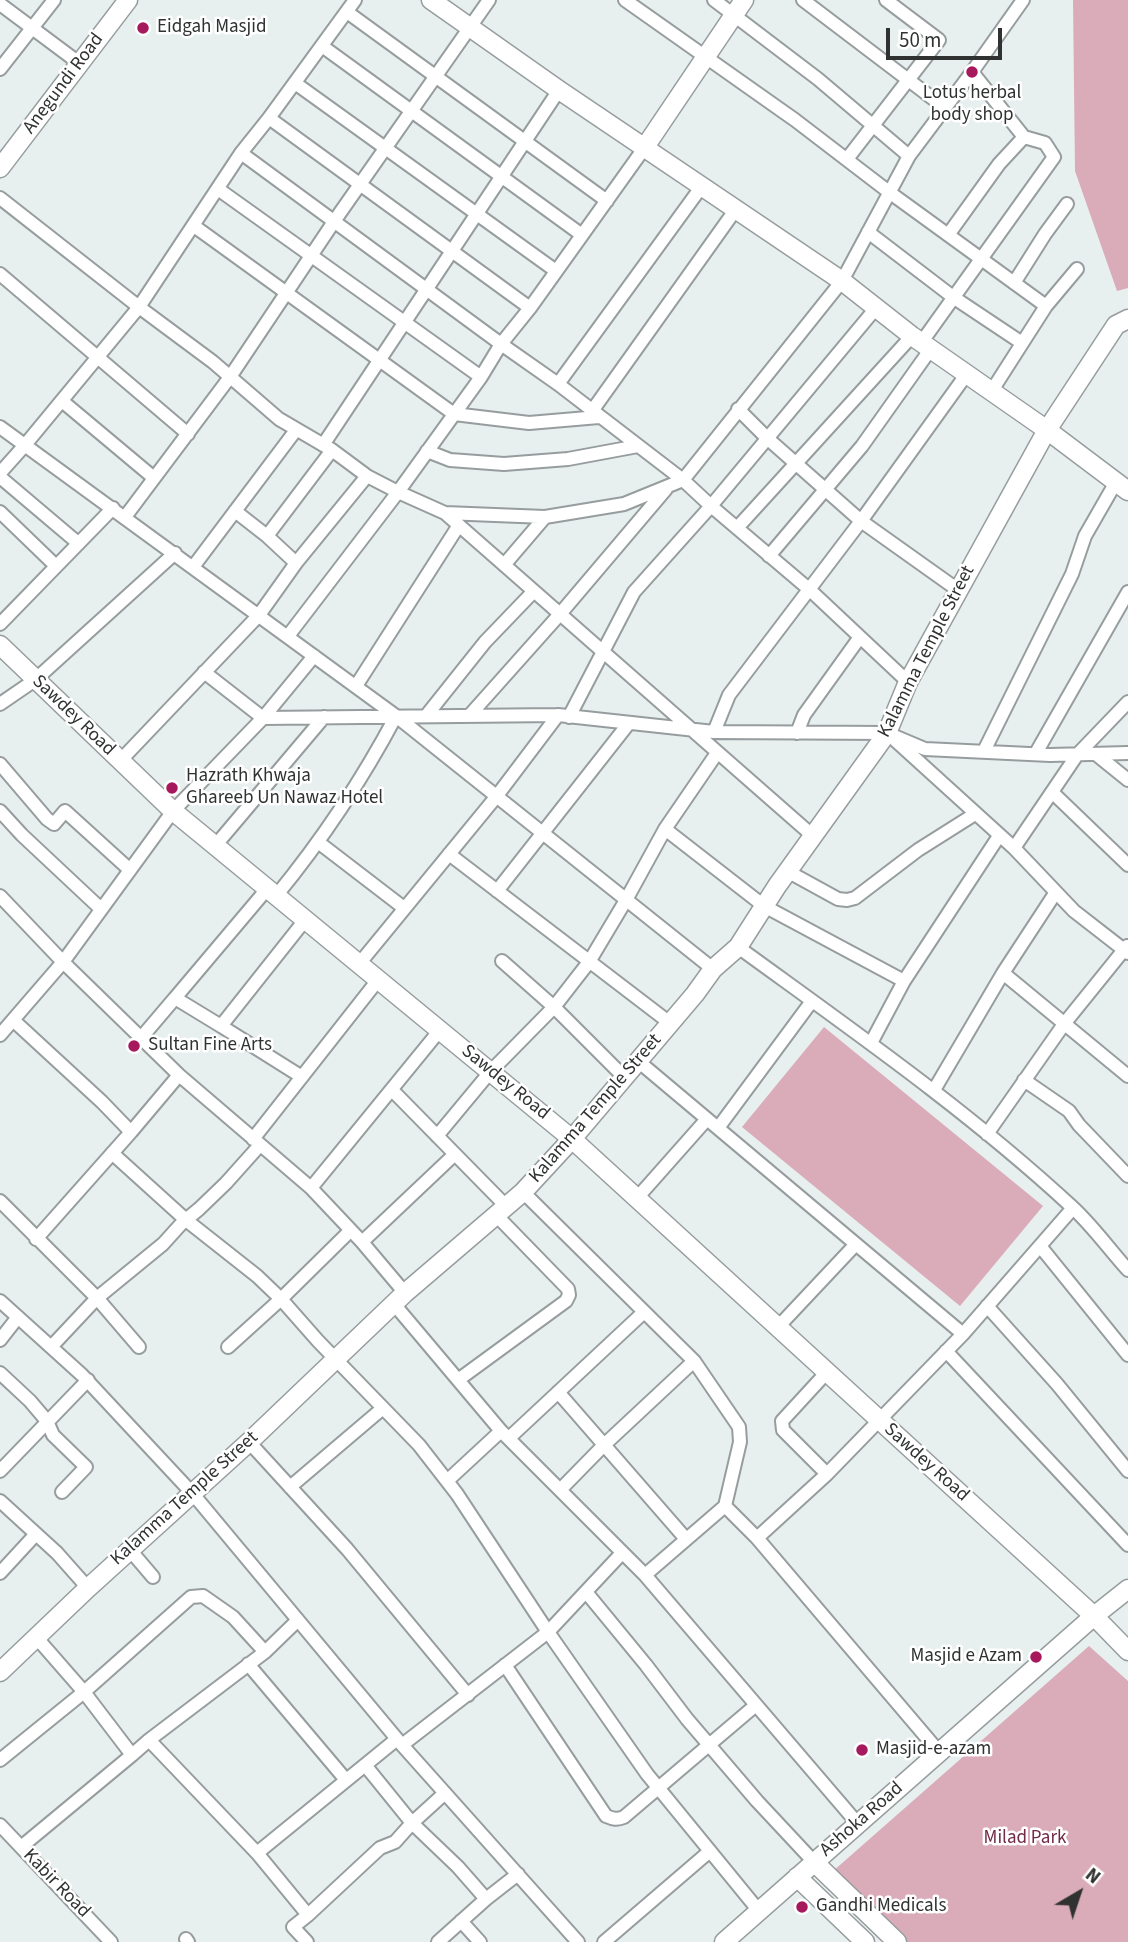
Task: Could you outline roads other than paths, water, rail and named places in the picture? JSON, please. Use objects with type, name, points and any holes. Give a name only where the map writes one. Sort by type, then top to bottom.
[{"type":"street","points":[[0,69],[54,0]]},
{"type":"street","name":"Anegundi Road","points":[[0,168],[128,0]]},
{"type":"street","points":[[79,544],[0,475],[139,307],[241,153],[355,0]]},
{"type":"street","points":[[431,0],[842,281],[921,343],[1122,486],[1085,536],[1072,574],[984,751]]},
{"type":"street","points":[[125,517],[230,377],[335,220],[489,0]]},
{"type":"street","points":[[625,0],[795,120],[1046,306]]},
{"type":"street","points":[[714,0],[739,7],[909,156]]},
{"type":"street","points":[[803,0],[944,107]]},
{"type":"street","points":[[445,513],[545,517],[624,504],[683,480],[842,281],[909,156],[1023,0]]},
{"type":"street","points":[[847,159],[939,40],[891,1]]},
{"type":"street","points":[[0,4],[79,63]]},
{"type":"street","points":[[288,636],[398,492],[481,377],[501,344],[530,308],[645,147],[739,7]]},
{"type":"street","points":[[346,12],[607,201]]},
{"type":"street","points":[[322,46],[582,235]]},
{"type":"street","points":[[769,556],[862,446],[921,343],[1054,157],[1045,144],[1024,137],[972,72]]},
{"type":"street","points":[[295,83],[556,271]]},
{"type":"street","points":[[267,536],[328,448],[380,360],[559,90]]},
{"type":"street","points":[[269,118],[530,308]]},
{"type":"street","points":[[948,235],[999,164],[1024,137]]},
{"type":"street","points":[[241,153],[558,384],[683,480],[810,590],[908,682]]},
{"type":"street","points":[[558,384],[702,186]]},
{"type":"street","points":[[218,189],[481,377]]},
{"type":"street","points":[[0,198],[230,377],[279,419],[328,448],[367,476],[445,513],[813,836]]},
{"type":"street","points":[[1014,283],[1067,204]]},
{"type":"street","points":[[194,226],[454,414],[529,423],[595,414],[736,209]]},
{"type":"street","points":[[868,232],[953,297],[1022,343]]},
{"type":"street","points":[[991,392],[1046,306],[1077,270]]},
{"type":"street","points":[[0,274],[188,434]]},
{"type":"street","points":[[359,964],[564,716],[603,652],[634,592],[711,506],[876,308]]},
{"type":"street","name":"Kalamma Temple Street","points":[[2,1664],[36,1637],[193,1494],[400,1298],[523,1192],[572,1139],[713,969],[738,947],[787,871],[887,733],[908,682],[1046,430],[1116,325],[1128,318]]},
{"type":"street","points":[[737,528],[797,464],[921,343]]},
{"type":"street","points":[[714,732],[729,695],[810,590],[966,375]]},
{"type":"street","points":[[62,401],[155,478]]},
{"type":"street","points":[[738,409],[861,521],[958,590]]},
{"type":"street","points":[[0,427],[396,716],[713,969]]},
{"type":"street","points":[[194,567],[296,430]]},
{"type":"street","points":[[427,451],[450,460],[504,464],[568,459],[638,446]]},
{"type":"street","points":[[120,761],[259,615],[296,563],[367,476]]},
{"type":"street","points":[[469,716],[669,486]]},
{"type":"street","points":[[0,624],[113,508]]},
{"type":"street","points":[[235,511],[296,563]]},
{"type":"street","points":[[0,512],[56,566]]},
{"type":"street","points":[[504,565],[545,517]]},
{"type":"street","points":[[356,686],[459,525]]},
{"type":"street","points":[[0,704],[35,680],[175,553]]},
{"type":"street","points":[[426,716],[485,642],[534,591]]},
{"type":"street","points":[[1035,753],[1128,592]]},
{"type":"street","points":[[797,733],[804,715],[860,637]]},
{"type":"street","name":"Sawdey Road","points":[[0,645],[173,811],[572,1139],[1094,1616],[1128,1651]]},
{"type":"street","points":[[0,1035],[63,962],[173,811],[262,718],[314,656]]},
{"type":"street","points":[[204,673],[262,718],[564,716],[714,732],[887,733],[925,749],[1077,755],[1128,754]]},
{"type":"street","points":[[1014,848],[1077,755],[1128,702]]},
{"type":"street","points":[[141,1038],[318,842],[374,757],[396,716]]},
{"type":"street","points":[[215,846],[324,717]]},
{"type":"street","points":[[497,891],[629,723]]},
{"type":"street","points":[[887,733],[1014,848],[1074,911],[1126,949],[1064,1024],[987,1134]]},
{"type":"street","points":[[437,1136],[491,1071],[554,1007],[589,962],[665,829],[717,752]]},
{"type":"street","points":[[1097,755],[1128,780]]},
{"type":"street","points":[[0,764],[47,820],[54,824],[65,811],[130,870]]},
{"type":"street","points":[[1052,792],[1128,865]]},
{"type":"street","points":[[0,811],[101,909]]},
{"type":"street","points":[[787,871],[838,899],[855,898],[918,849],[975,814]]},
{"type":"street","points":[[665,829],[764,906],[904,981]]},
{"type":"street","points":[[871,1043],[904,981],[999,836]]},
{"type":"street","points":[[318,842],[404,908]]},
{"type":"street","points":[[449,854],[670,1023]]},
{"type":"street","points":[[934,1090],[1003,973],[1056,892]]},
{"type":"street","points":[[1,899],[179,1075],[311,1188],[362,1242],[458,1380],[505,1434],[645,1575],[858,1824]]},
{"type":"street","points":[[221,1026],[305,920]]},
{"type":"street","points":[[738,947],[934,1090],[1073,1208],[1128,1270]]},
{"type":"street","points":[[502,961],[554,1007],[624,1077]]},
{"type":"street","points":[[1003,973],[1128,1076]]},
{"type":"street","points":[[51,1346],[97,1298],[163,1244],[226,1182],[302,1077],[378,980]]},
{"type":"street","points":[[176,998],[302,1077]]},
{"type":"street","points":[[718,1128],[812,1001]]},
{"type":"street","points":[[13,1020],[131,1132]]},
{"type":"street","points":[[311,1188],[440,1030]]},
{"type":"street","points":[[638,1061],[963,1334]]},
{"type":"street","points":[[36,1238],[179,1075]]},
{"type":"street","points":[[1024,1080],[1069,1111],[1128,1176]]},
{"type":"street","points":[[392,1090],[455,1154],[568,1289],[566,1301],[458,1380]]},
{"type":"street","points":[[636,1198],[707,1119]]},
{"type":"street","points":[[112,1153],[186,1220],[281,1298],[318,1341],[419,1445],[447,1481],[548,1633],[647,1774],[759,1911]]},
{"type":"street","points":[[362,1242],[455,1154]]},
{"type":"street","points":[[523,1192],[694,1361],[739,1427],[740,1442],[724,1506],[645,1575]]},
{"type":"street","points":[[0,1201],[97,1298],[139,1347]]},
{"type":"street","points":[[757,1538],[827,1474],[963,1334],[1073,1208]]},
{"type":"street","points":[[228,1347],[350,1231]]},
{"type":"street","points":[[778,1327],[856,1244]]},
{"type":"street","points":[[1040,1245],[1128,1355]]},
{"type":"street","points":[[0,1301],[88,1380],[193,1494],[399,1742],[579,1942]]},
{"type":"street","points":[[987,1306],[1057,1384],[1128,1471]]},
{"type":"street","points":[[447,1481],[558,1392],[644,1312]]},
{"type":"street","points":[[0,1340],[18,1317]]},
{"type":"street","points":[[946,1351],[1128,1545]]},
{"type":"street","points":[[560,1490],[694,1361]]},
{"type":"street","points":[[827,1372],[781,1425],[827,1474]]},
{"type":"street","points":[[0,1373],[47,1420],[53,1436],[86,1467],[62,1492]]},
{"type":"street","points":[[0,1471],[88,1380]]},
{"type":"street","points":[[558,1392],[686,1539]]},
{"type":"street","points":[[290,1488],[383,1408]]},
{"type":"street","points":[[249,1442],[364,1569],[468,1695]]},
{"type":"street","points":[[0,1501],[57,1553],[88,1588]]},
{"type":"street","points":[[724,1506],[757,1538],[939,1752]]},
{"type":"street","points":[[0,1573],[36,1534]]},
{"type":"street","points":[[130,1550],[153,1577]]},
{"type":"street","points":[[257,1853],[365,1765],[468,1695],[548,1633],[622,1553]]},
{"type":"street","name":"Ashoka Road","points":[[724,1942],[1128,1589]]},
{"type":"street","points":[[586,1592],[710,1746],[814,1862],[897,1942]]},
{"type":"street","points":[[0,1760],[85,1692],[191,1597],[203,1596],[233,1617],[265,1652]]},
{"type":"street","points":[[20,1847],[149,1740],[265,1652],[298,1620]]},
{"type":"street","points":[[36,1637],[85,1692],[132,1755]]},
{"type":"street","points":[[248,1664],[346,1780]]},
{"type":"street","points":[[505,1665],[606,1816],[618,1820],[659,1789],[756,1705]]},
{"type":"street","points":[[149,1740],[257,1853],[308,1915]]},
{"type":"street","points":[[365,1765],[412,1823],[458,1867],[486,1899]]},
{"type":"street","points":[[307,1942],[293,1927],[380,1848],[395,1842],[445,1793]]},
{"type":"street","name":"Kabir Road","points":[[0,1825],[111,1942]]},
{"type":"street","points":[[604,1942],[710,1851]]},
{"type":"street","points":[[438,1942],[518,1874]]},
{"type":"street","points":[[797,1877],[865,1942]]},
{"type":"street","points":[[461,1921],[480,1942]]},
{"type":"place","name":"Eidgah Masjid","points":[[143,28]]},
{"type":"place","name":"Lotus herbal body shop","points":[[972,72]]},
{"type":"place","name":"Hazrath Khwaja Ghareeb Un Nawaz Hotel","points":[[172,788]]},
{"type":"place","name":"Sultan Fine Arts","points":[[134,1046]]},
{"type":"place","name":"Masjid e Azam","points":[[1036,1657]]},
{"type":"place","name":"Masjid-e-azam","points":[[862,1750]]},
{"type":"place","name":"Gandhi Medicals","points":[[802,1907]]},
{"type":"park label","name":"Milad Park","points":[[1025,1839]]}]
